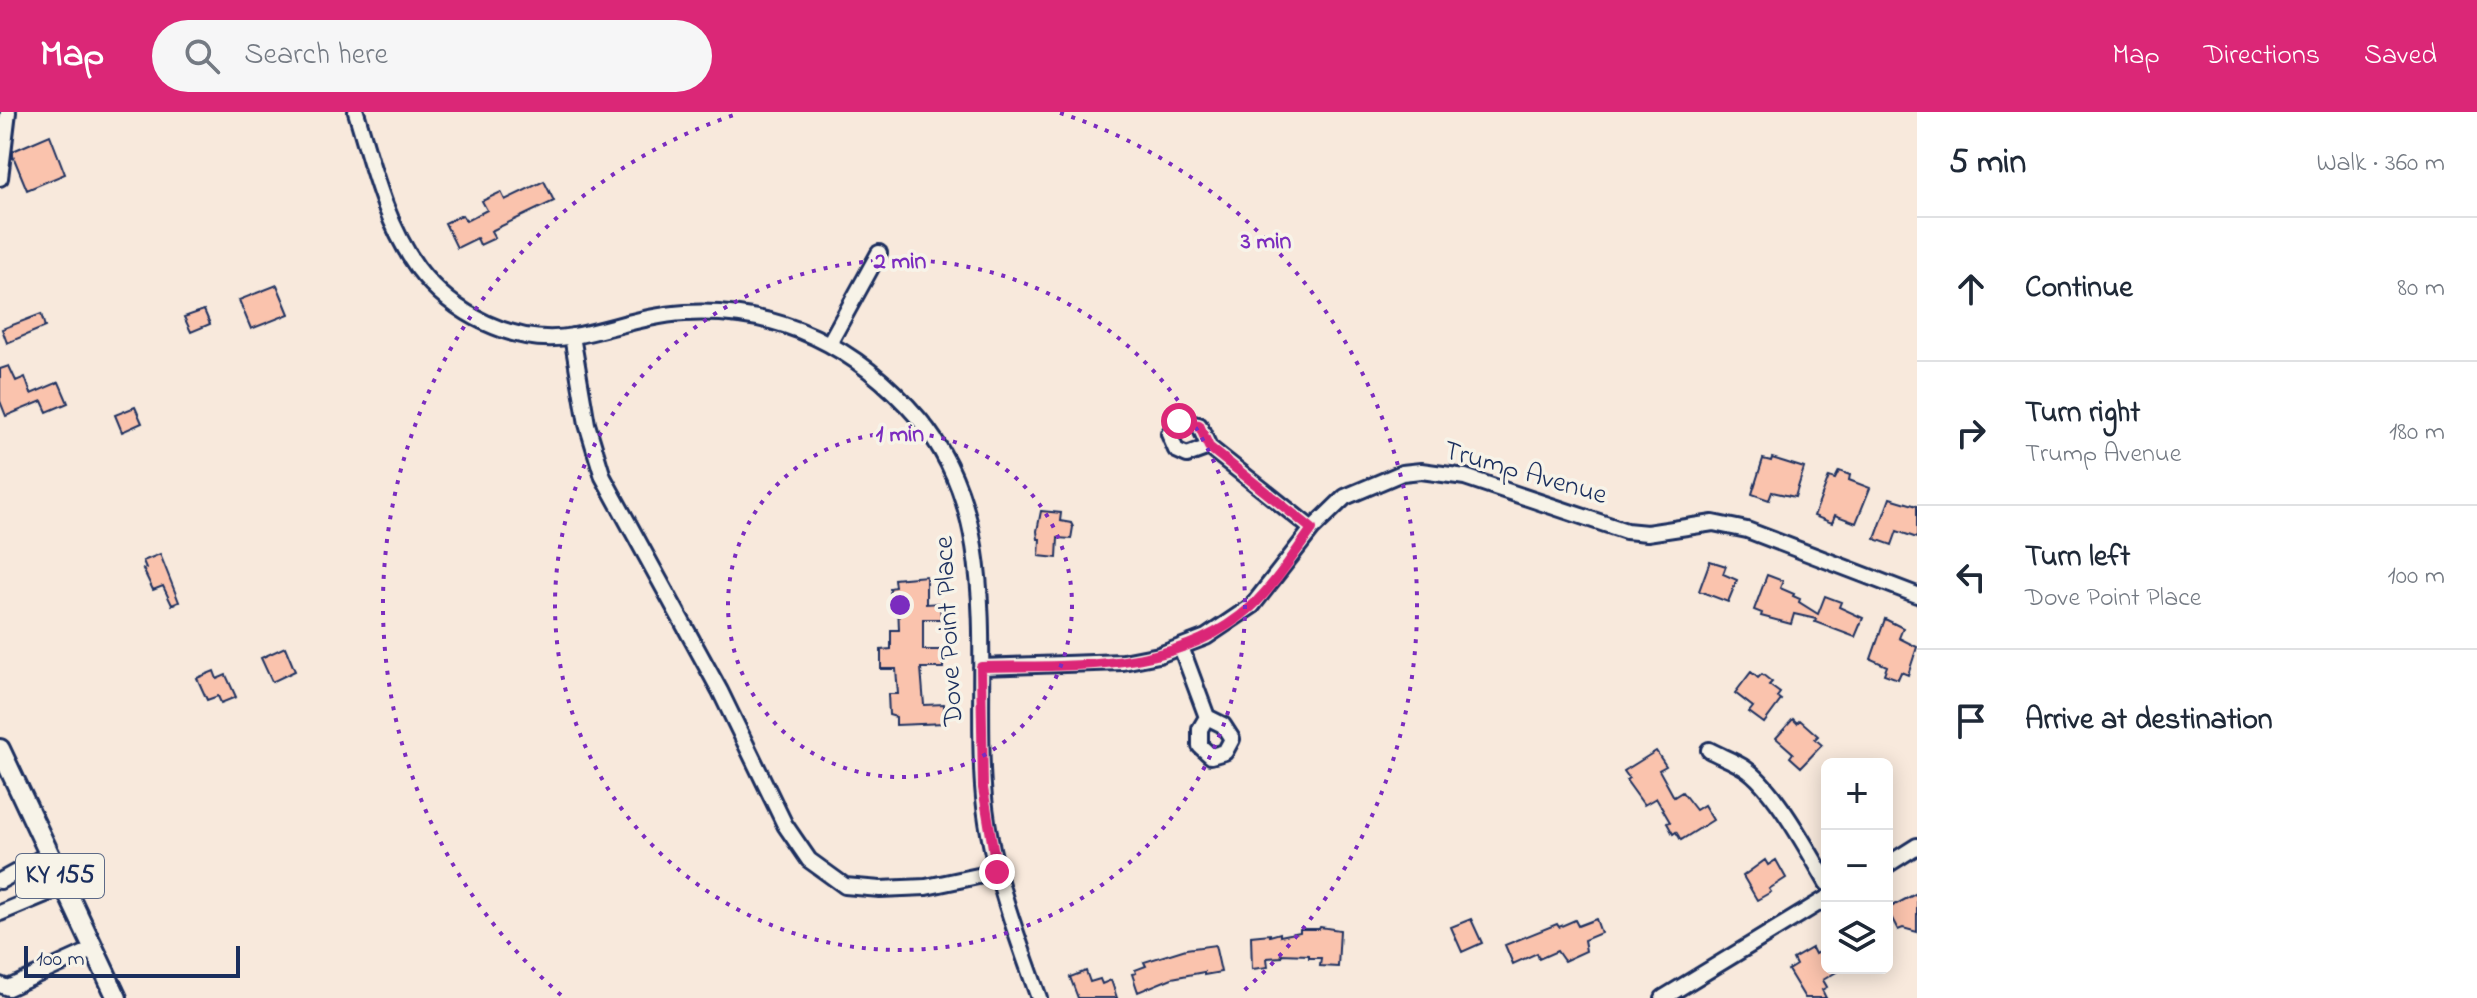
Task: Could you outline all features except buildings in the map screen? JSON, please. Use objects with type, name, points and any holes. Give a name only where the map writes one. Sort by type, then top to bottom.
[{"type":"main road","name":"KY 155","points":[[0,749],[117,998]]},
{"type":"street","points":[[0,178],[8,112]]},
{"type":"street","name":"Dove Point Place","points":[[356,112],[394,226],[417,267],[431,284],[473,316],[496,327],[546,338],[572,336],[685,313],[723,314],[779,323],[830,342],[875,376],[920,420],[952,469],[974,537],[983,788],[997,872],[1039,998]]},
{"type":"street","points":[[830,342],[879,253]]},
{"type":"street","points":[[572,336],[587,424],[603,477],[720,691],[785,825],[809,860],[845,886],[880,889],[926,887],[997,872]]},
{"type":"street","points":[[1209,447],[1312,529]]},
{"type":"street","name":"Trump Avenue","points":[[981,667],[1108,663],[1141,659],[1181,647],[1223,627],[1252,606],[1312,529],[1345,497],[1402,473],[1421,471],[1447,473],[1626,531],[1647,533],[1713,523],[1747,530],[1917,595]]},
{"type":"street","points":[[1181,647],[1207,717]]},
{"type":"street","points":[[1709,750],[1744,767],[1762,782],[1800,835],[1821,872]]},
{"type":"street","points":[[1893,861],[1917,846]]},
{"type":"street","points":[[0,881],[49,854]]},
{"type":"street","points":[[0,913],[65,886]]},
{"type":"street","points":[[1663,998],[1821,902]]},
{"type":"street","points":[[3,988],[94,949]]},
{"type":"route","points":[[997,872],[983,788],[981,667],[1123,662],[1159,655],[1206,637],[1237,619],[1263,595],[1312,529],[1209,447],[1199,425],[1179,421]]}]
